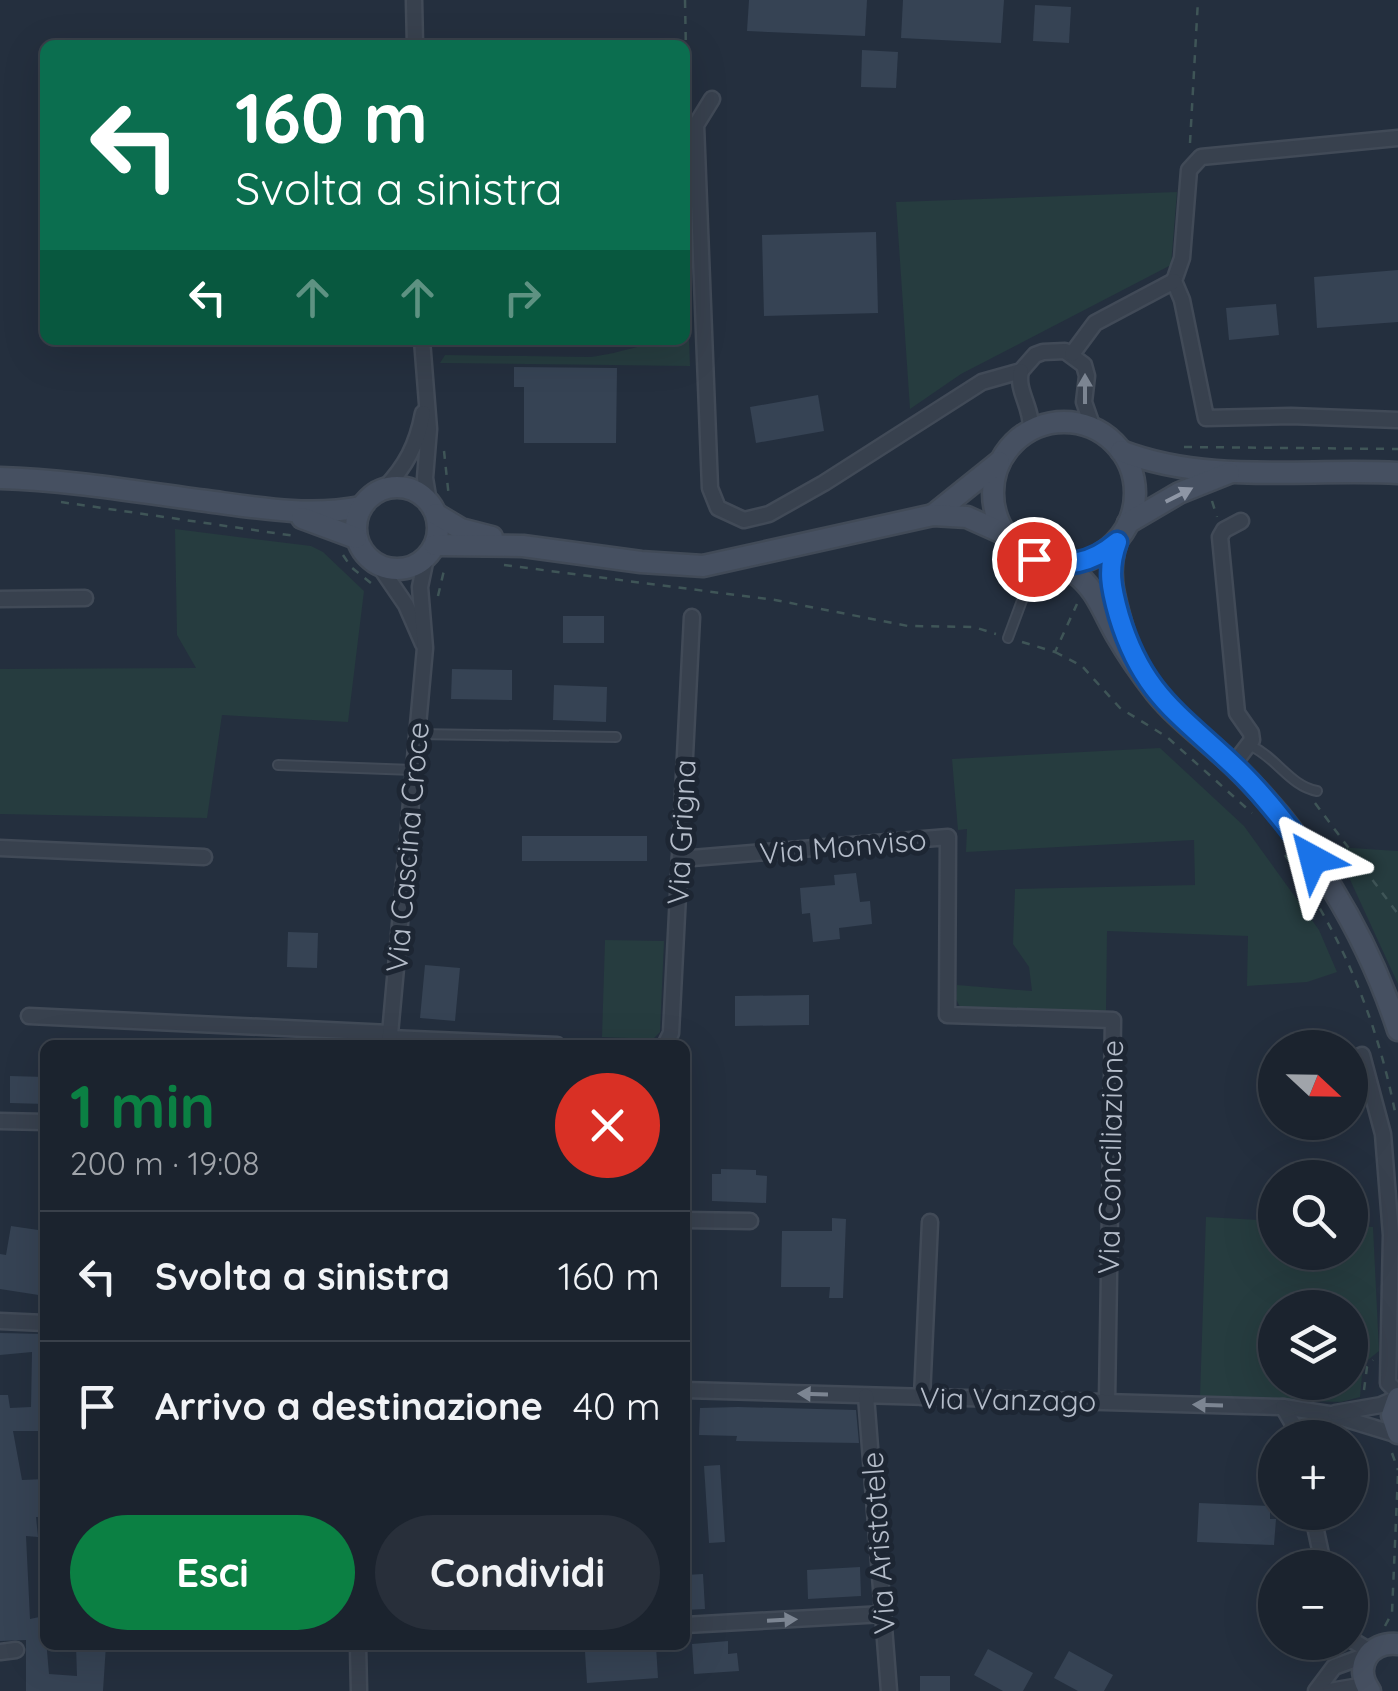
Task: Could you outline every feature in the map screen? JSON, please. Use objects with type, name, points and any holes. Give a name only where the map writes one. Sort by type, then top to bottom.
[{"type":"street","points":[[414,0],[415,40]]},
{"type":"street","points":[[712,99],[696,125],[710,488],[718,508],[744,520],[769,514],[848,470],[964,393],[994,378],[1021,372],[1035,355],[1043,352],[1072,354],[1084,365],[1084,402],[1093,428]]},
{"type":"street","points":[[1398,138],[1200,157],[1189,170],[1182,258],[1174,281],[1182,300],[1206,418],[1398,420]]},
{"type":"street","points":[[1072,354],[1095,323],[1174,281]]},
{"type":"street","points":[[361,507],[356,538],[369,560],[380,566],[404,569],[430,551],[438,535],[438,505],[426,478],[429,429],[422,345]]},
{"type":"street","points":[[1021,372],[1021,390],[1031,408],[1031,430]]},
{"type":"street","points":[[994,378],[1021,390]]},
{"type":"street","points":[[0,467],[48,479],[281,511],[326,512],[361,507],[402,470],[414,448],[424,402]]},
{"type":"street","points":[[933,515],[961,495],[1031,430],[1057,422],[1093,428],[1121,451],[1147,461],[1232,472],[1398,473]]},
{"type":"street","points":[[1121,451],[1135,486],[1134,505],[1109,562],[1111,587],[1136,664]]},
{"type":"street","points":[[1000,460],[992,498],[1005,534],[1018,548],[1043,562],[1075,573],[1094,594],[1136,664],[1176,715],[1233,765],[1313,859],[1355,926],[1384,988],[1398,1030]]},
{"type":"street","points":[[1043,562],[1088,561],[1180,493],[1232,472]]},
{"type":"street","points":[[0,478],[48,479]]},
{"type":"street","points":[[384,489],[408,488],[438,505],[461,528],[523,546],[642,562],[702,566],[730,563],[933,515],[967,517],[1005,534]]},
{"type":"street","points":[[281,511],[356,538]]},
{"type":"street","points":[[1233,765],[1250,746],[1251,733],[1237,712],[1220,553],[1224,530],[1242,521]]},
{"type":"street","points":[[430,551],[523,546]]},
{"type":"street","name":"Via Cascina Croce","points":[[389,1039],[425,648],[420,587],[430,551]]},
{"type":"street","name":"Via Cascina Croce","points":[[380,566],[406,605],[425,648]]},
{"type":"street","points":[[0,599],[86,598]]},
{"type":"street","name":"Via Grigna","points":[[667,1040],[692,616]]},
{"type":"street","name":"Via Monviso","points":[[680,859],[948,837],[947,1016]]},
{"type":"street","points":[[0,848],[204,857]]},
{"type":"street","points":[[29,1016],[417,1040]]},
{"type":"street","name":"Via Conciliazione","points":[[947,1016],[1113,1020],[1107,1400]]},
{"type":"street","points":[[1368,1077],[1384,1134],[1391,1235],[1388,1383],[1398,1396],[1392,1414],[1398,1434]]},
{"type":"street","points":[[0,1121],[40,1122]]},
{"type":"street","points":[[690,1220],[750,1221]]},
{"type":"street","points":[[922,1397],[930,1222]]},
{"type":"street","points":[[0,1321],[40,1323]]},
{"type":"street","name":"Via Vanzago","points":[[690,1390],[1107,1400],[1283,1408],[1330,1414],[1381,1405],[1398,1396]]},
{"type":"street","name":"Via Aristotele","points":[[866,1396],[889,1691]]},
{"type":"street","points":[[1283,1408],[1289,1420]]},
{"type":"street","points":[[1300,1420],[1304,1413]]},
{"type":"street","name":"Via Vanzago","points":[[1330,1414],[1398,1434]]},
{"type":"street","points":[[690,1625],[884,1614]]},
{"type":"street","points":[[1330,1691],[1367,1688],[1362,1670],[1386,1634]]},
{"type":"street","points":[[1316,1691],[1334,1668],[1386,1634]]},
{"type":"street","points":[[358,1650],[359,1691]]},
{"type":"lane","points":[[1008,638],[1033,571],[1043,562]]},
{"type":"lane","points":[[417,734],[616,737]]},
{"type":"lane","points":[[1250,746],[1264,752],[1306,789],[1317,792]]},
{"type":"lane","points":[[278,765],[414,770]]},
{"type":"path","points":[[685,0],[685,40]]},
{"type":"path","points":[[1189,170],[1198,0]]},
{"type":"path","points":[[690,114],[696,125]]},
{"type":"path","points":[[438,505],[444,452]]},
{"type":"path","points":[[1206,498],[1214,504],[1224,530]]},
{"type":"path","points":[[1055,652],[1082,666],[1120,708],[1167,737],[1254,815]]},
{"type":"path","points":[[1306,789],[1350,854],[1398,914]]},
{"type":"path","points":[[1284,853],[1330,926],[1356,977],[1376,1036],[1398,1128]]},
{"type":"path","points":[[1386,1634],[1398,1474]]},
{"type":"green space","points":[[1177,192],[1171,265],[961,374],[910,409],[896,202]]},
{"type":"green space","points":[[648,345],[689,345],[690,366],[440,363],[445,355],[590,357]]},
{"type":"green space","points":[[175,529],[311,546],[323,552],[364,591],[348,722],[222,715],[207,818],[0,814],[0,669],[196,668],[177,635]]},
{"type":"green space","points":[[1160,748],[1244,826],[1319,930],[1337,972],[1307,982],[1247,986],[1248,936],[1107,931],[1106,1011],[960,1007],[957,985],[1032,991],[1029,967],[1013,944],[1015,889],[1195,885],[1194,840],[966,852],[967,829],[958,830],[952,759]]},
{"type":"green space","points":[[1335,847],[1398,851],[1398,984]]},
{"type":"green space","points":[[605,940],[664,941],[660,1032],[653,1039],[602,1037]]},
{"type":"green space","points":[[1206,1217],[1258,1220],[1258,1270],[1368,1270],[1368,1227],[1373,1227],[1379,1351],[1368,1360],[1368,1290],[1258,1290],[1258,1399],[1200,1397]]},
{"type":"green space","points":[[1285,1400],[1349,1400],[1341,1402]]},
{"type":"building","points":[[749,0],[867,0],[865,36],[747,31]]},
{"type":"building","points":[[903,0],[1004,0],[1001,43],[901,38]]},
{"type":"building","points":[[1035,5],[1071,7],[1069,43],[1033,41]]},
{"type":"building","points":[[862,50],[898,52],[896,88],[861,87]]},
{"type":"building","points":[[876,232],[878,313],[764,316],[762,235]]},
{"type":"building","points":[[1398,270],[1398,322],[1317,328],[1314,277]]},
{"type":"building","points":[[1276,304],[1279,335],[1229,340],[1226,308]]},
{"type":"building","points":[[514,367],[617,368],[616,443],[524,443],[524,387],[514,387]]},
{"type":"building","points":[[818,395],[824,431],[756,443],[750,407]]},
{"type":"building","points":[[563,616],[604,616],[604,643],[563,643]]},
{"type":"building","points":[[452,669],[512,670],[512,700],[451,699]]},
{"type":"building","points":[[554,685],[607,687],[606,722],[553,720]]},
{"type":"building","points":[[522,836],[647,836],[647,861],[522,861]]},
{"type":"building","points":[[856,873],[860,902],[870,901],[872,924],[839,928],[840,939],[813,942],[810,913],[802,914],[800,888],[835,885],[834,875]]},
{"type":"building","points":[[288,932],[318,933],[317,968],[287,967]]},
{"type":"building","points":[[425,965],[460,968],[455,1021],[420,1018]]},
{"type":"building","points":[[809,995],[809,1025],[735,1026],[735,996]]},
{"type":"building","points":[[10,1076],[40,1077],[40,1104],[10,1103]]},
{"type":"building","points":[[721,1169],[756,1170],[756,1175],[767,1176],[766,1203],[712,1201],[712,1174],[721,1174]]},
{"type":"building","points":[[832,1218],[846,1219],[843,1298],[829,1298],[830,1287],[781,1287],[782,1231],[832,1231]]},
{"type":"building","points":[[11,1226],[40,1230],[40,1295],[0,1289],[0,1254],[6,1255]]},
{"type":"building","points":[[0,1333],[40,1334],[40,1431],[13,1431],[22,1480],[40,1479],[38,1537],[26,1536],[30,1619],[40,1617],[40,1650],[47,1650],[49,1674],[77,1676],[76,1650],[106,1650],[103,1691],[26,1691],[26,1640],[0,1641],[0,1395],[8,1395],[10,1408],[31,1407],[32,1352],[0,1355]]},
{"type":"building","points":[[700,1408],[856,1410],[859,1443],[736,1441],[737,1436],[699,1435]]},
{"type":"building","points":[[720,1465],[725,1542],[709,1543],[704,1466]]},
{"type":"building","points":[[1199,1503],[1258,1505],[1258,1530],[1275,1530],[1274,1545],[1197,1542]]},
{"type":"building","points":[[860,1567],[861,1596],[808,1599],[807,1570]]},
{"type":"building","points":[[703,1574],[705,1609],[690,1610],[690,1575]]},
{"type":"building","points":[[728,1641],[728,1654],[737,1653],[739,1671],[694,1674],[692,1644]]},
{"type":"building","points":[[988,1649],[1033,1673],[1023,1691],[1003,1691],[974,1675]]},
{"type":"building","points":[[656,1650],[658,1678],[587,1683],[585,1652]]},
{"type":"building","points":[[1069,1651],[1113,1675],[1104,1691],[1078,1691],[1054,1678]]},
{"type":"building","points":[[920,1676],[950,1676],[950,1691],[920,1691]]},
{"type":"route","points":[[1034,559],[1070,565],[1088,561],[1117,542],[1109,562],[1111,587],[1136,664],[1176,715],[1233,765],[1313,859]]}]
